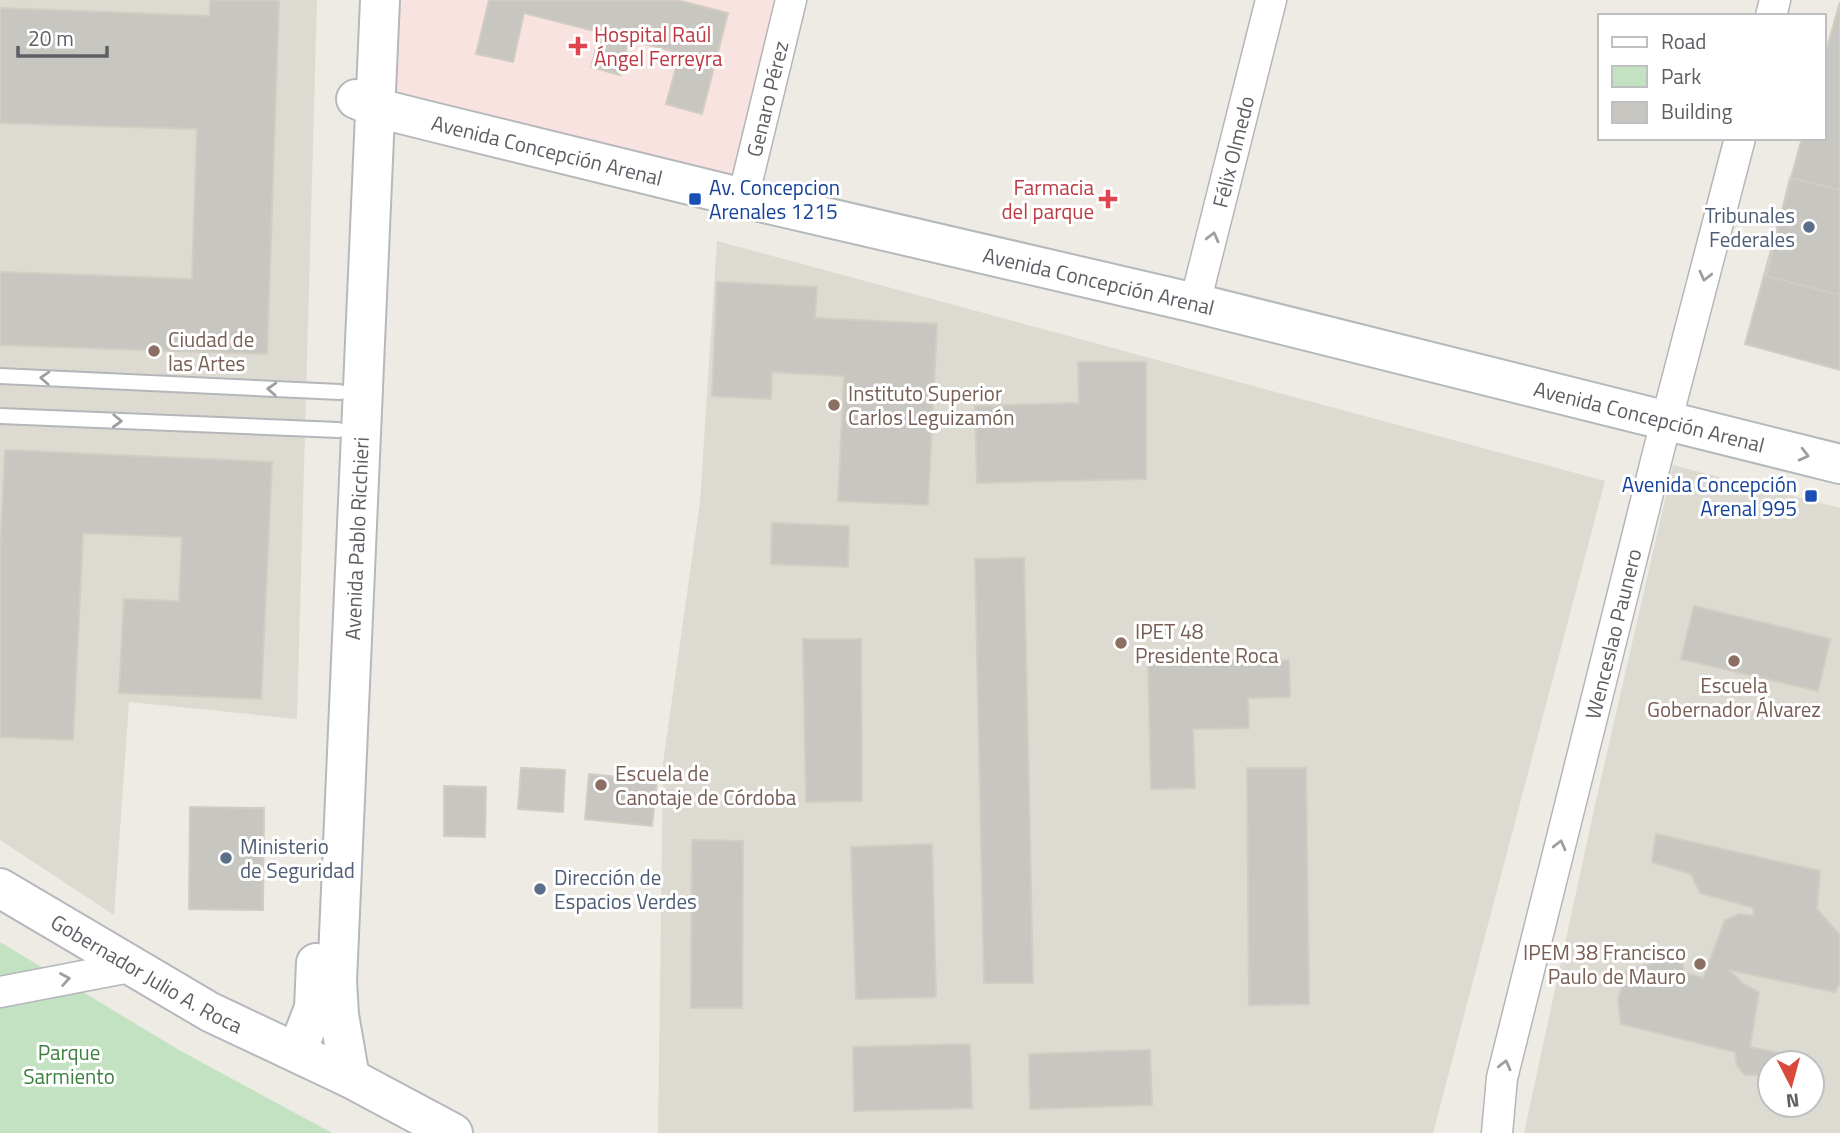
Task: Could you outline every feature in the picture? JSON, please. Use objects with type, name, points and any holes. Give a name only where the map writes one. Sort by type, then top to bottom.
[{"type":"main road","name":"Avenida Pablo Ricchieri","points":[[350,1078],[339,1015],[337,981],[366,94],[360,0]]},
{"type":"main road","name":"Avenida Pablo Ricchieri","points":[[297,1052],[314,1008],[340,392],[366,94],[380,0]]},
{"type":"main road","name":"Avenida Concepción Arenal","points":[[366,94],[745,189],[1198,293],[1671,409],[1840,439]]},
{"type":"main road","name":"Avenida Concepción Arenal","points":[[1671,409],[1840,464]]},
{"type":"main road","name":"Gobernador Julio A. Roca","points":[[0,888],[210,1012],[350,1078]]},
{"type":"main road","points":[[350,1078],[453,1133]]},
{"type":"street","name":"Genaro Pérez","points":[[745,189],[791,0]]},
{"type":"street","name":"Félix Olmedo","points":[[1198,293],[1271,0]]},
{"type":"street","name":"Wenceslao Paunero","points":[[1497,1133],[1502,1078],[1739,140]]},
{"type":"street","points":[[0,992],[130,967]]},
{"type":"lane","points":[[0,376],[340,392]]},
{"type":"lane","points":[[0,416],[338,430]]},
{"type":"shaded area","name":"Ciudad de las Artes","points":[[0,0],[317,0],[297,719],[129,702],[114,915],[0,840]]},
{"type":"shaded area","name":"Hospital Raúl Ángel Ferreyra","points":[[390,0],[780,0],[734,184],[386,92]]},
{"type":"shaded area","name":"IPET 48 Presidente Roca","points":[[717,241],[1605,481],[1433,1133],[658,1133],[663,763],[700,502]]},
{"type":"shaded area","points":[[1673,465],[1840,508],[1840,1133],[1524,1133],[1593,814]]},
{"type":"green space","name":"Parque Sarmiento","points":[[0,942],[179,1050],[332,1133],[0,1133]]},
{"type":"building","points":[[210,0],[279,0],[267,354],[0,345],[0,272],[192,279],[197,129],[0,123],[0,8],[210,16]]},
{"type":"building","points":[[489,0],[677,0],[728,13],[702,114],[666,104],[680,53],[524,13],[513,62],[476,54]]},
{"type":"building","name":"Tribunales Federales","points":[[1840,2],[1840,370],[1745,344],[1801,140],[1826,140],[1826,51]]},
{"type":"building","points":[[600,33],[629,40],[620,75],[591,67]]},
{"type":"building","points":[[1790,178],[1840,190],[1840,295],[1766,276]]},
{"type":"building","points":[[717,282],[817,287],[815,318],[937,324],[928,505],[838,501],[844,376],[772,372],[771,399],[712,396]]},
{"type":"building","points":[[1078,362],[1146,362],[1146,479],[977,483],[975,406],[1079,403]]},
{"type":"building","points":[[5,450],[272,462],[261,699],[119,693],[124,599],[179,601],[182,537],[83,533],[73,740],[0,737],[0,558]]},
{"type":"building","points":[[772,523],[849,526],[848,567],[771,564]]},
{"type":"building","points":[[1024,558],[1033,983],[984,983],[975,559]]},
{"type":"building","points":[[1694,606],[1830,639],[1818,691],[1681,659]]},
{"type":"building","points":[[803,639],[861,639],[862,801],[806,802]]},
{"type":"building","points":[[1289,660],[1290,697],[1248,698],[1249,728],[1193,729],[1195,788],[1151,789],[1148,663]]},
{"type":"building","points":[[521,768],[565,770],[563,812],[518,809]]},
{"type":"building","points":[[1247,768],[1306,768],[1309,1004],[1249,1005]]},
{"type":"building","points":[[589,774],[657,781],[652,826],[585,819]]},
{"type":"building","points":[[444,786],[486,787],[485,837],[444,836]]},
{"type":"building","name":"Ministerio de Seguridad","points":[[190,807],[264,808],[263,910],[189,909]]},
{"type":"building","points":[[1656,834],[1820,871],[1817,909],[1840,935],[1840,982],[1835,992],[1729,970],[1743,984],[1759,992],[1750,1047],[1760,1049],[1756,1049],[1756,1075],[1745,1075],[1737,1066],[1735,1052],[1621,1024],[1618,999],[1627,970],[1680,956],[1685,973],[1703,978],[1725,920],[1739,914],[1753,916],[1754,908],[1700,893],[1691,874],[1652,862]]},
{"type":"building","points":[[692,840],[743,841],[742,1008],[691,1008]]},
{"type":"building","points":[[932,844],[936,997],[856,999],[851,847]]},
{"type":"building","points":[[970,1044],[972,1108],[854,1111],[853,1047]]},
{"type":"building","points":[[1150,1050],[1152,1105],[1030,1109],[1029,1054]]},
{"type":"place","name":"Hospital Raúl Ángel Ferreyra","points":[[578,46]]},
{"type":"place","name":"Av. Concepcion Arenales 1215","points":[[695,199]]},
{"type":"place","name":"Farmacia del parque","points":[[1108,199]]},
{"type":"place","name":"Tribunales Federales","points":[[1809,227]]},
{"type":"place","name":"Ciudad de las Artes","points":[[154,351]]},
{"type":"place","name":"Instituto Superior Carlos Leguizamón","points":[[834,405]]},
{"type":"place","name":"Avenida Concepción Arenal 995","points":[[1811,496]]},
{"type":"place","name":"IPET 48 Presidente Roca","points":[[1121,643]]},
{"type":"place","name":"Escuela Gobernador Álvarez","points":[[1734,661]]},
{"type":"place","name":"Escuela de Canotaje de Córdoba","points":[[601,785]]},
{"type":"place","name":"Ministerio de Seguridad","points":[[226,858]]},
{"type":"place","name":"Dirección de Espacios Verdes","points":[[540,889]]},
{"type":"place","name":"IPEM 38 Francisco Paulo de Mauro","points":[[1700,964]]}]
